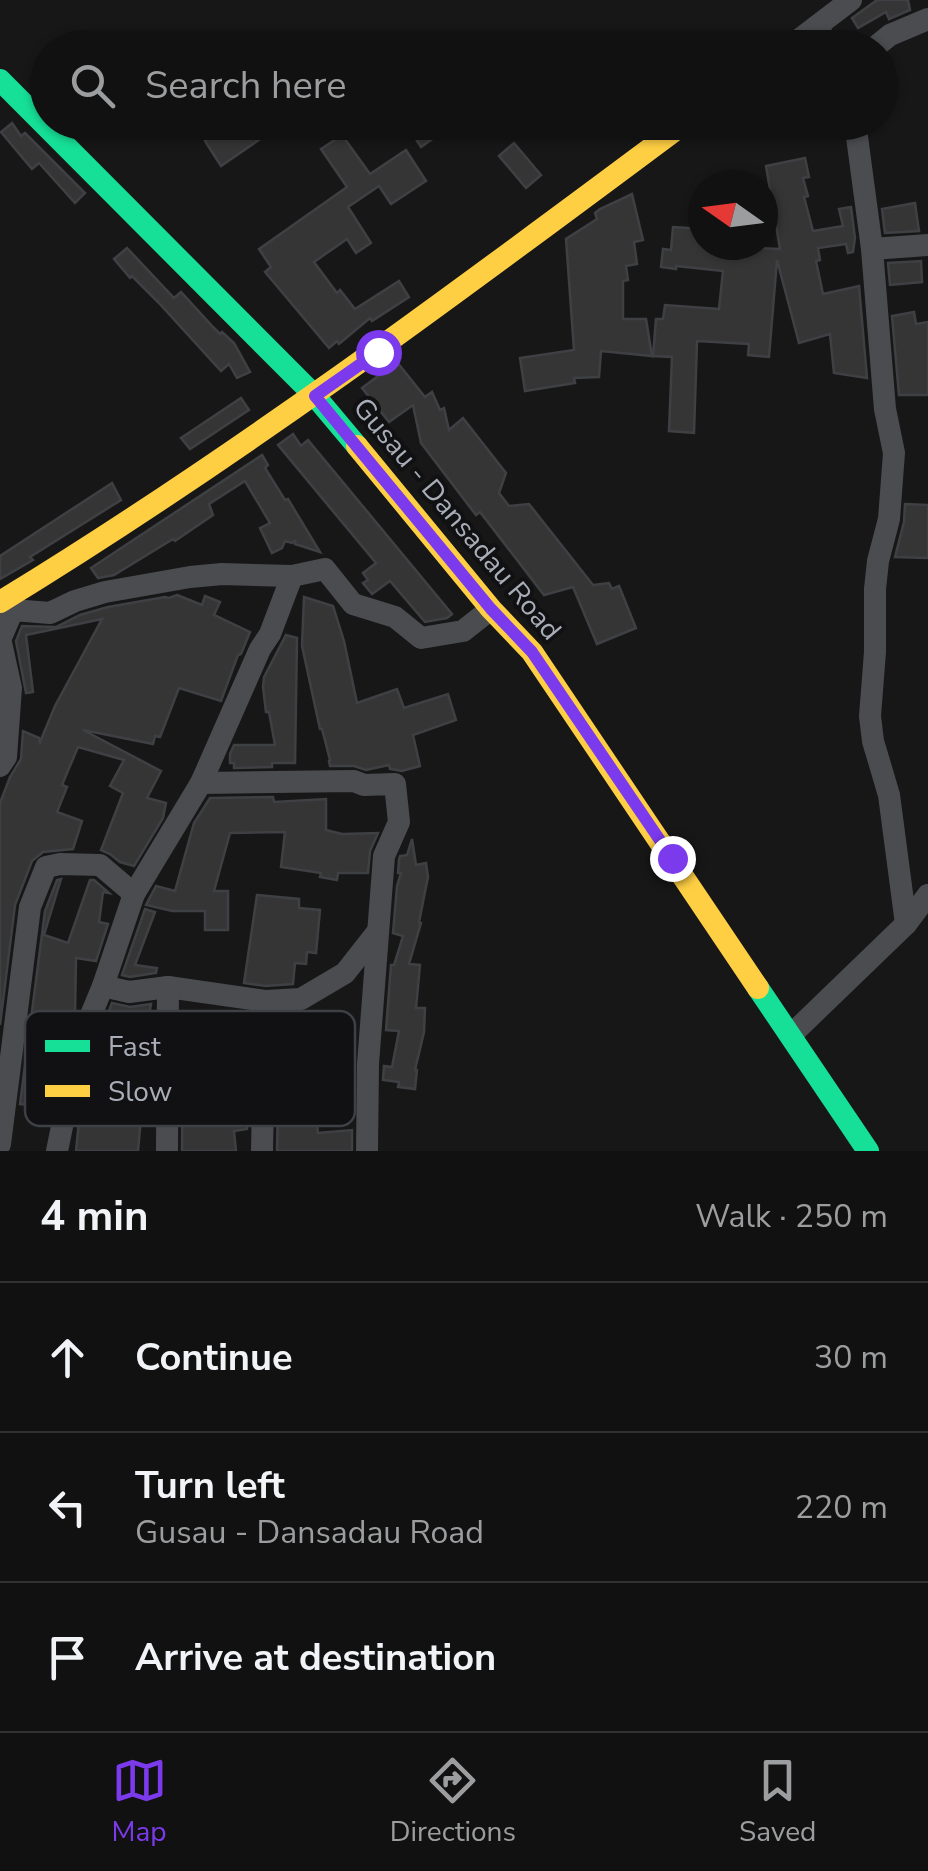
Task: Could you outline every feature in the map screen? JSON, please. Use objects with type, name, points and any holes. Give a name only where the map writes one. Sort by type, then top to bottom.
[{"type":"main road","name":"Gusau - Dansadau Road","points":[[0,80],[30,110]]},
{"type":"main road","name":"Gusau - Dansadau Road","points":[[60,140],[315,396],[491,609],[532,652],[868,1151]]},
{"type":"main road","points":[[0,602],[175,492],[315,396],[662,140]]},
{"type":"street","points":[[812,30],[850,0]]},
{"type":"street","points":[[898,33],[928,20]]},
{"type":"street","points":[[857,140],[872,249],[882,381],[894,453],[890,519],[878,561],[875,590],[870,716],[889,795],[906,924]]},
{"type":"street","points":[[872,249],[928,245]]},
{"type":"street","points":[[0,766],[6,757],[11,688],[0,639],[13,610],[50,613],[105,592],[190,577],[292,576],[324,569],[353,604],[395,617],[421,638],[463,631],[491,609]]},
{"type":"street","points":[[93,1011],[134,894],[201,783],[260,648],[270,634],[292,576]]},
{"type":"street","points":[[201,783],[396,784],[398,822],[384,856],[368,1064],[367,1151]]},
{"type":"street","points":[[0,1144],[30,907],[46,867],[100,865],[134,894]]},
{"type":"street","points":[[792,1035],[906,924],[928,895]]},
{"type":"street","points":[[103,986],[129,992],[168,987],[265,1001],[301,999],[345,973],[378,932]]},
{"type":"street","points":[[168,987],[168,1011]]},
{"type":"street","points":[[265,1001],[265,1011]]},
{"type":"street","points":[[57,1151],[62,1126]]},
{"type":"street","points":[[167,1126],[167,1151]]},
{"type":"street","points":[[262,1126],[262,1151]]},
{"type":"building","points":[[877,0],[908,0],[910,10],[889,19],[886,12],[858,28],[852,18]]},
{"type":"building","points":[[12,123],[21,136],[25,133],[85,193],[75,203],[39,163],[32,169],[1,132]]},
{"type":"building","points":[[206,140],[259,140],[221,166]]},
{"type":"building","points":[[334,140],[346,140],[370,174],[406,150],[426,181],[391,204],[379,186],[348,207],[371,243],[356,253],[347,239],[314,262],[337,293],[340,290],[355,309],[399,281],[409,297],[372,321],[370,318],[329,348],[265,272],[271,267],[259,249],[347,187],[321,149]]},
{"type":"building","points":[[514,143],[541,175],[526,188],[499,156]]},
{"type":"building","points":[[805,158],[809,177],[803,178],[808,196],[804,197],[813,231],[843,226],[839,209],[851,207],[853,252],[848,253],[846,244],[818,248],[820,260],[816,261],[823,294],[859,286],[867,378],[834,373],[830,334],[799,343],[777,260],[778,170],[767,170],[766,166]]},
{"type":"building","points":[[632,194],[643,240],[634,242],[637,264],[626,266],[623,319],[646,319],[652,356],[601,351],[599,377],[574,378],[575,383],[525,391],[520,358],[574,350],[566,239],[597,219],[595,213],[600,209]]},
{"type":"building","points":[[915,203],[919,231],[885,233],[882,209]]},
{"type":"building","points":[[673,227],[688,228],[688,260],[777,260],[769,357],[748,355],[749,344],[697,341],[694,433],[669,431],[672,357],[653,356],[656,319],[663,319],[665,305],[719,309],[723,271],[661,267],[663,249],[671,250]]},
{"type":"building","points":[[127,248],[174,298],[181,292],[220,334],[234,343],[250,372],[237,378],[229,364],[221,371],[114,259]]},
{"type":"building","points":[[921,261],[922,282],[890,285],[888,263]]},
{"type":"building","points":[[914,312],[916,324],[928,322],[928,395],[899,395],[892,316]]},
{"type":"building","points":[[397,362],[425,397],[432,392],[440,410],[444,408],[449,430],[463,418],[506,473],[499,493],[509,506],[529,504],[593,585],[609,583],[612,589],[619,586],[636,628],[597,644],[573,587],[544,595],[421,443],[413,405],[389,422],[362,388]]},
{"type":"building","points":[[241,398],[249,410],[190,449],[181,438]]},
{"type":"building","points":[[293,434],[301,446],[308,440],[452,614],[425,622],[390,581],[372,594],[363,583],[368,580],[363,573],[376,563],[278,445]]},
{"type":"building","points":[[262,455],[268,465],[265,468],[320,552],[285,541],[282,548],[272,553],[260,528],[270,523],[245,481],[209,504],[213,515],[175,541],[114,575],[98,578],[91,568]]},
{"type":"building","points":[[112,483],[121,500],[0,579],[0,556]]},
{"type":"building","points":[[905,504],[928,505],[928,558],[895,557]]},
{"type":"building","points":[[177,595],[202,605],[205,596],[220,602],[214,615],[250,632],[241,654],[221,701],[179,688],[160,737],[155,736],[153,744],[83,730],[161,771],[147,798],[166,803],[163,818],[134,866],[101,850],[123,793],[110,786],[124,760],[78,747],[62,785],[67,787],[57,812],[82,821],[73,849],[43,852],[32,861],[15,905],[0,1025],[0,803],[21,759],[23,731],[40,742],[102,619],[26,635],[33,692],[26,693],[16,641],[22,626],[56,627],[108,607]]},
{"type":"building","points":[[304,597],[333,606],[357,703],[397,689],[404,708],[448,694],[456,720],[413,735],[420,766],[402,771],[390,769],[389,765],[366,770],[330,766],[302,646]]},
{"type":"building","points":[[286,635],[297,638],[295,763],[234,768],[230,754],[234,745],[275,745],[266,712],[264,677]]},
{"type":"building","points":[[273,797],[274,802],[326,799],[326,830],[342,834],[378,833],[370,851],[368,873],[338,873],[337,880],[320,877],[321,873],[281,867],[285,832],[230,833],[214,891],[228,891],[228,930],[205,930],[205,911],[172,911],[146,905],[156,886],[175,891],[194,823],[210,798]]},
{"type":"building","points":[[412,839],[416,865],[426,863],[428,877],[409,964],[420,965],[416,1008],[425,1008],[415,1089],[383,1080],[384,1066],[392,1067],[399,1031],[386,1030],[391,965],[403,936],[393,933],[401,873],[399,860],[407,855]]},
{"type":"building","points":[[61,879],[44,935],[68,943],[90,880],[109,893],[103,892],[99,922],[108,924],[96,961],[76,958],[75,1011],[32,1011],[45,911],[57,880]]},
{"type":"building","points":[[257,895],[299,899],[299,908],[320,910],[316,953],[307,952],[306,964],[295,963],[293,984],[244,983]]},
{"type":"building","points":[[145,909],[155,912],[135,965],[157,968],[156,973],[122,975]]},
{"type":"building","points":[[112,1003],[130,1007],[151,1004],[150,1011],[109,1011]]},
{"type":"building","points":[[25,1065],[25,1104],[20,1104]]},
{"type":"building","points":[[78,1126],[140,1126],[138,1151],[76,1151]]},
{"type":"building","points":[[182,1126],[247,1126],[234,1131],[236,1151],[182,1151]]},
{"type":"building","points":[[277,1126],[317,1126],[318,1133],[352,1130],[352,1151],[277,1151]]},
{"type":"traffic: fast","points":[[0,80],[30,110]]},
{"type":"traffic: fast","points":[[60,140],[315,396],[357,446]]},
{"type":"traffic: fast","points":[[758,988],[868,1151]]},
{"type":"traffic: slow","points":[[0,602],[263,430],[662,140]]},
{"type":"traffic: slow","points":[[357,446],[491,609],[532,652],[758,988]]},
{"type":"route","points":[[378,352],[315,396],[491,609],[532,652],[672,858]]}]
